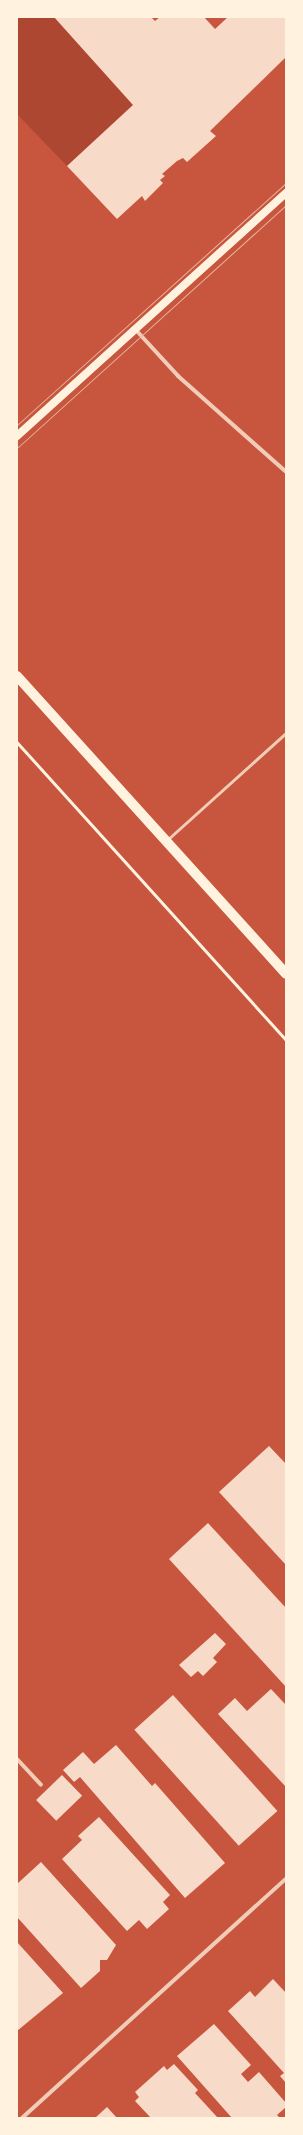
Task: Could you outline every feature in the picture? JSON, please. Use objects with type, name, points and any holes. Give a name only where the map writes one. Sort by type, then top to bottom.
[{"type":"main road","points":[[17,436],[286,193]]},
{"type":"main road","points":[[17,676],[286,974]]},
{"type":"street","points":[[135,329],[183,381],[286,472]]},
{"type":"street","points":[[17,1759],[41,1785]]},
{"type":"street","points":[[22,2118],[286,1879]]},
{"type":"lane","points":[[165,841],[286,733]]},
{"type":"path","points":[[17,742],[286,1040]]},
{"type":"shaded area","points":[[17,17],[54,17],[133,105],[67,166],[17,114]]},
{"type":"building","points":[[54,17],[151,17],[155,21],[160,17],[204,17],[215,29],[228,17],[286,17],[286,57],[210,131],[216,136],[187,162],[183,158],[177,161],[162,174],[165,176],[160,180],[163,183],[145,201],[142,196],[117,219],[67,166],[133,105]]},
{"type":"building","points":[[269,1446],[286,1464],[286,1565],[219,1492]]},
{"type":"building","points":[[208,1523],[286,1608],[286,1687],[169,1559]]},
{"type":"building","points":[[215,1633],[226,1644],[213,1658],[217,1662],[203,1676],[198,1671],[191,1677],[179,1665]]},
{"type":"building","points":[[271,1689],[286,1705],[286,1787],[218,1714],[235,1698],[247,1711]]},
{"type":"building","points":[[173,1695],[277,1811],[239,1846],[134,1730]]},
{"type":"building","points":[[116,1745],[152,1786],[155,1783],[225,1863],[185,1898],[80,1777],[74,1782],[63,1770],[83,1752],[94,1764]]},
{"type":"building","points":[[62,1775],[82,1796],[56,1821],[36,1800]]},
{"type":"building","points":[[99,1817],[170,1895],[163,1902],[169,1909],[147,1929],[139,1920],[127,1931],[62,1859],[82,1840],[78,1836]]},
{"type":"building","points":[[41,1862],[116,1945],[107,1960],[100,1960],[100,1971],[81,1988],[17,1917],[17,1884]]},
{"type":"building","points":[[17,1942],[63,1993],[17,2031]]},
{"type":"building","points":[[273,1979],[286,1993],[286,2083],[280,2076],[284,2073],[228,2011],[250,1991],[255,1997]]},
{"type":"building","points":[[214,2024],[251,2065],[241,2074],[248,2082],[259,2072],[286,2103],[286,2107],[277,2115],[280,2118],[232,2118],[177,2056]]},
{"type":"building","points":[[174,2064],[198,2090],[195,2093],[218,2118],[151,2118],[135,2101],[139,2097],[135,2092],[164,2066],[167,2070]]},
{"type":"building","points":[[107,2107],[117,2118],[95,2118]]},
{"type":"tram line","points":[[17,425],[286,183]]},
{"type":"tram line","points":[[17,448],[286,205]]}]
